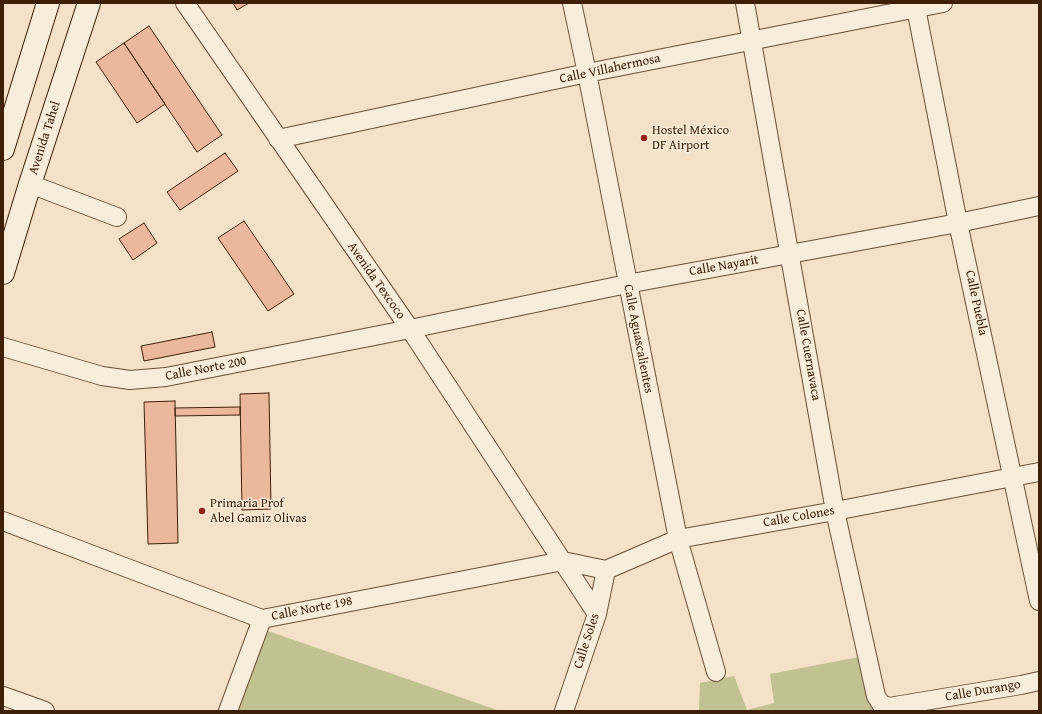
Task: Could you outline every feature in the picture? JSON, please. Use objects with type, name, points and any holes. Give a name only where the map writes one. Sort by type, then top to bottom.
[{"type":"street","points":[[3,149],[48,3]]},
{"type":"street","name":"Avenida Tahel","points":[[3,273],[30,184],[89,3]]},
{"type":"street","name":"Avenida Texcoco","points":[[185,3],[410,329],[597,614]]},
{"type":"street","name":"Calle Aguascalientes","points":[[572,3],[678,539],[716,672]]},
{"type":"street","name":"Calle Cuernavaca","points":[[745,3],[835,511],[876,696],[880,704]]},
{"type":"street","name":"Calle Villahermosa","points":[[278,139],[587,73],[916,6],[943,3]]},
{"type":"street","name":"Calle Puebla","points":[[916,6],[958,223],[1039,602]]},
{"type":"street","points":[[30,184],[117,217]]},
{"type":"street","name":"Calle Nayarit","points":[[410,329],[628,284],[790,255],[1039,206]]},
{"type":"street","name":"Calle Norte 200","points":[[3,347],[102,376],[130,380],[166,377],[410,329]]},
{"type":"street","name":"Calle Colones","points":[[606,570],[678,539],[1039,472]]},
{"type":"street","name":"Calle Norte 198","points":[[3,521],[262,619],[563,561]]},
{"type":"street","points":[[563,561],[606,570]]},
{"type":"street","name":"Calle Soles","points":[[564,711],[597,614],[606,570]]},
{"type":"street","points":[[228,711],[262,619]]},
{"type":"street","name":"Calle Durango","points":[[880,704],[889,707],[1039,681]]},
{"type":"street","points":[[3,696],[45,711]]},
{"type":"shaded area","points":[[262,629],[500,711],[230,711]]},
{"type":"shaded area","points":[[859,657],[876,711],[698,711],[700,683],[734,676],[747,710],[774,703],[770,674]]},
{"type":"building","points":[[233,3],[249,3],[237,10]]},
{"type":"building","points":[[149,26],[222,135],[197,152],[124,43]]},
{"type":"building","points":[[124,43],[165,104],[137,123],[96,62]]},
{"type":"building","points":[[225,153],[238,171],[180,210],[167,192]]},
{"type":"building","points":[[244,221],[294,294],[268,311],[218,238]]},
{"type":"building","points":[[144,223],[157,243],[133,260],[119,239]]},
{"type":"building","points":[[212,332],[215,347],[144,361],[141,346]]},
{"type":"building","points":[[269,393],[271,509],[242,510],[240,394]]},
{"type":"building","points":[[175,401],[178,543],[148,544],[144,402]]},
{"type":"building","points":[[240,407],[240,415],[175,416],[175,408]]},
{"type":"place","name":"Hostel México DF Airport","points":[[644,138]]},
{"type":"place","name":"Primaria Prof Abel Gamiz Olivas","points":[[202,511]]}]
